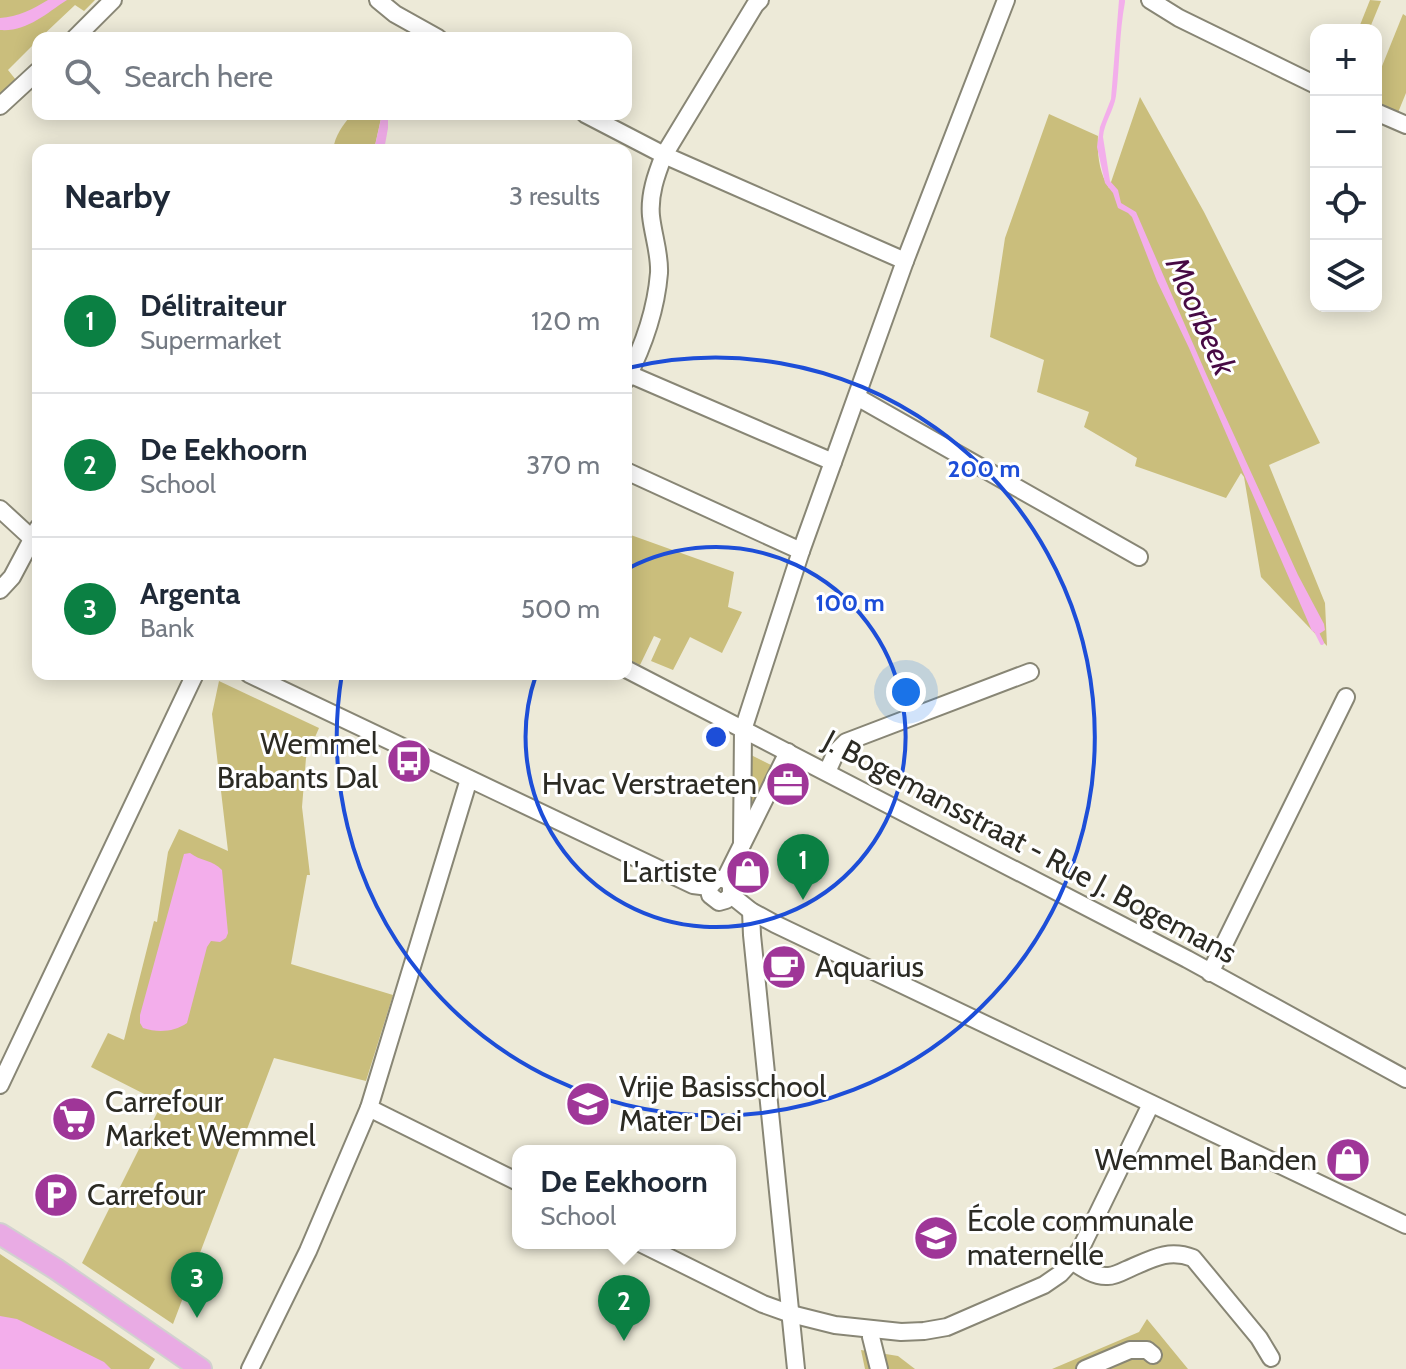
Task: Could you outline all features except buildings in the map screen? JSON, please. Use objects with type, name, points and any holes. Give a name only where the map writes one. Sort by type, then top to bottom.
[{"type":"main road","points":[[0,1234],[201,1369]]},
{"type":"street","points":[[81,32],[113,0]]},
{"type":"street","points":[[378,0],[395,14],[427,32]]},
{"type":"street","points":[[632,368],[642,347],[653,307],[659,270],[651,213],[654,180],[664,155],[760,0]]},
{"type":"street","points":[[742,844],[743,730],[801,551],[905,261],[1006,0]]},
{"type":"street","points":[[1150,0],[1179,18],[1310,82]]},
{"type":"street","points":[[0,106],[32,77]]},
{"type":"street","points":[[1382,115],[1406,125]]},
{"type":"street","points":[[597,120],[664,155],[905,261]]},
{"type":"street","points":[[632,379],[833,462]]},
{"type":"street","points":[[857,397],[1139,557]]},
{"type":"street","points":[[632,474],[801,551]]},
{"type":"street","points":[[0,509],[32,534]]},
{"type":"street","points":[[0,590],[12,577],[32,544]]},
{"type":"street","name":"J. Bogemansstraat - Rue J. Bogemans","points":[[632,672],[1187,959],[1406,1079]]},
{"type":"street","points":[[827,772],[836,752],[846,742],[1030,672]]},
{"type":"street","points":[[0,1085],[192,680]]},
{"type":"street","points":[[262,680],[693,885],[709,887],[717,879],[751,911],[1406,1225]]},
{"type":"street","points":[[1210,973],[1346,697]]},
{"type":"street","points":[[728,887],[742,844],[788,752]]},
{"type":"street","points":[[250,1369],[308,1251],[369,1108],[469,779]]},
{"type":"street","points":[[751,911],[796,1369]]},
{"type":"street","points":[[652,1249],[763,1304],[791,1314],[871,1330],[901,1332],[947,1327],[1044,1285],[1072,1261],[1151,1104]]},
{"type":"street","points":[[369,1108],[512,1179]]},
{"type":"street","points":[[1072,1261],[1100,1276],[1111,1277],[1165,1255],[1180,1253],[1193,1258],[1259,1338],[1271,1358]]},
{"type":"street","points":[[871,1337],[879,1369]]},
{"type":"street","points":[[1085,1369],[1130,1350],[1147,1350],[1153,1355]]},
{"type":"shaded area","points":[[0,0],[95,0],[84,11],[75,5],[46,32],[32,32],[32,46],[8,70],[16,80],[0,99]]},
{"type":"shaded area","points":[[48,0],[67,0],[27,25],[0,30],[0,18],[25,12]]},
{"type":"shaded area","points":[[1119,0],[1125,2],[1116,96],[1103,137],[1110,181],[1118,190],[1121,203],[1136,212],[1207,376],[1298,575],[1324,624],[1325,630],[1319,634],[1312,631],[1157,281],[1132,217],[1118,208],[1113,193],[1105,183],[1097,147],[1100,127],[1111,99]]},
{"type":"shaded area","points":[[1370,0],[1381,1],[1371,24],[1360,24]]},
{"type":"shaded area","points":[[1403,14],[1406,16],[1406,93],[1397,115],[1382,109],[1382,66]]},
{"type":"shaded area","points":[[1140,97],[1204,212],[1320,443],[1269,465],[1325,603],[1327,646],[1261,577],[1241,473],[1226,498],[1135,466],[1137,458],[1084,427],[1089,412],[1037,392],[1044,360],[990,337],[1005,238],[1049,114],[1098,136],[1099,163],[1109,188]]},
{"type":"shaded area","points":[[348,120],[381,120],[375,144],[335,144]]},
{"type":"shaded area","points":[[381,120],[388,120],[385,144],[375,144]]},
{"type":"shaded area","points":[[632,535],[734,572],[728,607],[742,612],[722,653],[690,637],[673,670],[651,661],[661,639],[654,636],[640,665],[632,661]]},
{"type":"shaded area","points":[[219,681],[319,728],[306,758],[302,807],[310,875],[307,875],[291,964],[393,995],[366,1081],[274,1058],[173,1324],[82,1263],[162,1103],[91,1067],[108,1033],[124,1040],[154,921],[157,922],[168,852],[179,829],[228,851],[212,714]]},
{"type":"shaded area","points":[[751,755],[771,765],[751,808],[748,808]]},
{"type":"shaded area","points":[[190,853],[222,870],[228,933],[220,942],[211,941],[207,947],[187,1023],[171,1030],[149,1030],[140,1023],[140,1015],[184,854]]},
{"type":"shaded area","points":[[0,1254],[155,1359],[149,1369],[0,1369]]},
{"type":"shaded area","points":[[0,1316],[17,1319],[104,1362],[111,1369],[0,1369]]},
{"type":"shaded area","points":[[1147,1319],[1188,1369],[1052,1369],[1139,1332]]},
{"type":"shaded area","points":[[861,1350],[898,1356],[915,1369],[865,1369]]},
{"type":"waterway","name":"Moorbeek","points":[[1316,631],[1322,643]]},
{"type":"place","name":"Wemmel Brabants Dal","points":[[409,761]]},
{"type":"place","name":"Hvac Verstraeten","points":[[788,784]]},
{"type":"place","name":"L'artiste","points":[[748,872]]},
{"type":"place","name":"Délitraiteur","points":[[803,900]]},
{"type":"place","name":"Aquarius","points":[[784,967]]},
{"type":"place","name":"Vrije Basisschool Mater Dei","points":[[588,1104]]},
{"type":"place","name":"Carrefour Market Wemmel","points":[[74,1119]]},
{"type":"place","name":"Wemmel Banden","points":[[1348,1160]]},
{"type":"place","name":"Carrefour","points":[[56,1195]]},
{"type":"place","name":"École communale maternelle","points":[[936,1238]]},
{"type":"place","name":"Argenta","points":[[197,1318]]},
{"type":"place","name":"De Eekhoorn","points":[[624,1341]]}]
